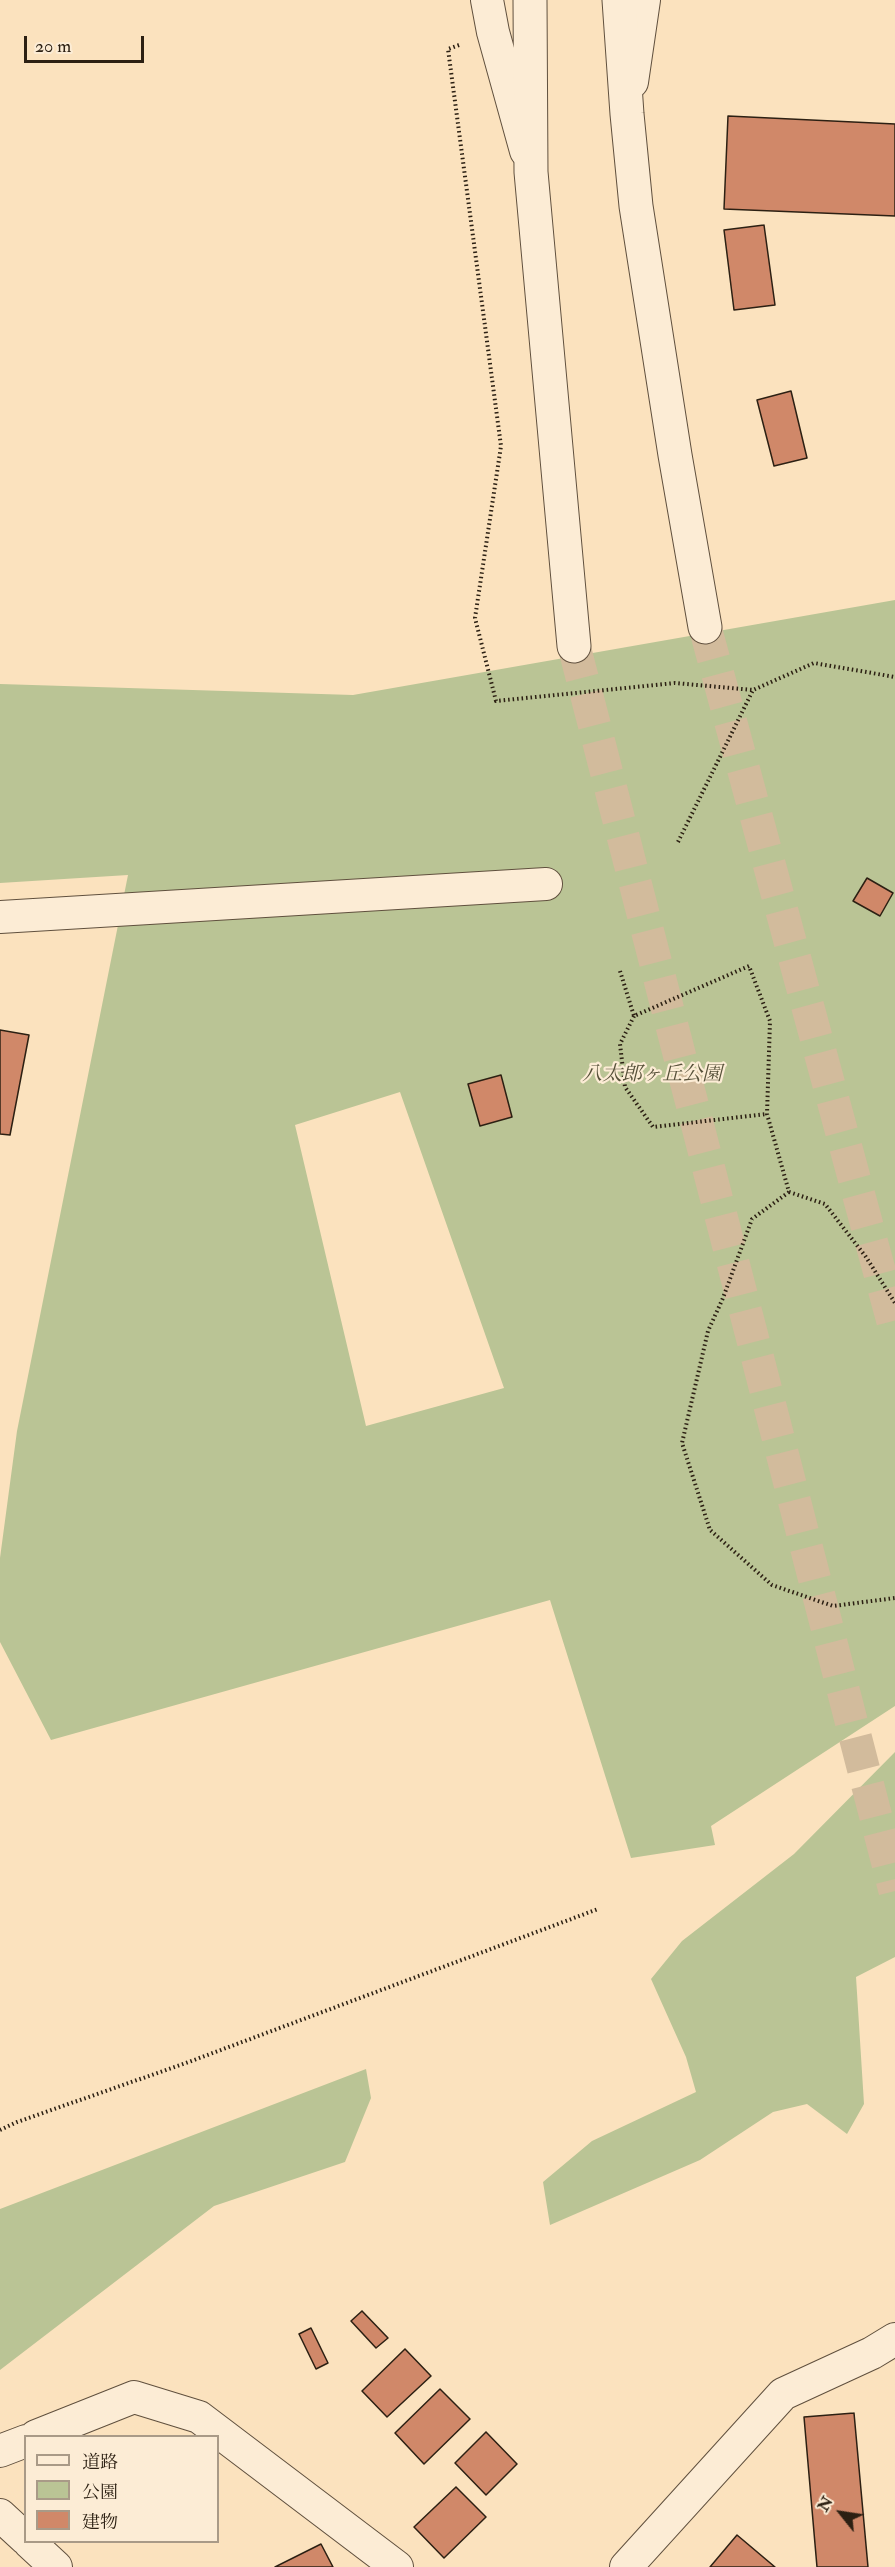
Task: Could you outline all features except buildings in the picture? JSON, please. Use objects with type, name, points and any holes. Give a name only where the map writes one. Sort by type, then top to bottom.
[{"type":"street","points":[[487,0],[493,32],[531,172]]},
{"type":"street","points":[[530,0],[531,172],[574,646]]},
{"type":"street","points":[[620,0],[627,114],[639,228],[705,627]]},
{"type":"street","points":[[627,114],[644,0]]},
{"type":"street","points":[[0,918],[546,884]]},
{"type":"street","points":[[626,2567],[783,2394],[872,2353],[895,2339]]},
{"type":"street","points":[[39,2435],[134,2397],[199,2417],[397,2567]]},
{"type":"street","points":[[0,2451],[24,2442]]},
{"type":"street","points":[[0,2515],[24,2537]]},
{"type":"street","points":[[30,2543],[56,2567]]},
{"type":"path","points":[[678,842],[753,690],[814,663],[895,677]]},
{"type":"path","points":[[633,1016],[749,966],[770,1021],[767,1114],[789,1192]]},
{"type":"path","points":[[620,971],[633,1016],[620,1044],[625,1088],[653,1127],[767,1114]]},
{"type":"path","points":[[789,1192],[825,1204],[866,1257],[895,1303]]},
{"type":"path","points":[[789,1192],[752,1219],[723,1298],[708,1331],[682,1443],[710,1530],[772,1585],[832,1606],[895,1598]]},
{"type":"path","points":[[0,2130],[598,1909]]},
{"type":"green space","name":"八太郎ヶ丘公園","points":[[895,600],[895,1706],[711,1826],[715,1845],[631,1858],[550,1600],[51,1740],[0,1642],[0,1558],[17,1431],[128,875],[0,883],[0,684],[353,695]],"holes":[[[400,1092],[504,1388],[366,1426],[295,1125]]]},
{"type":"green space","points":[[895,1752],[895,1957],[856,1977],[864,2104],[847,2134],[807,2104],[773,2112],[700,2160],[550,2225],[543,2182],[592,2141],[696,2092],[686,2057],[651,1979],[682,1941],[794,1854]]},
{"type":"green space","points":[[366,2069],[371,2098],[345,2162],[214,2206],[0,2370],[0,2209]]},
{"type":"tunnel","points":[[705,627],[895,1329]]},
{"type":"tunnel","points":[[574,646],[895,1891]]}]
